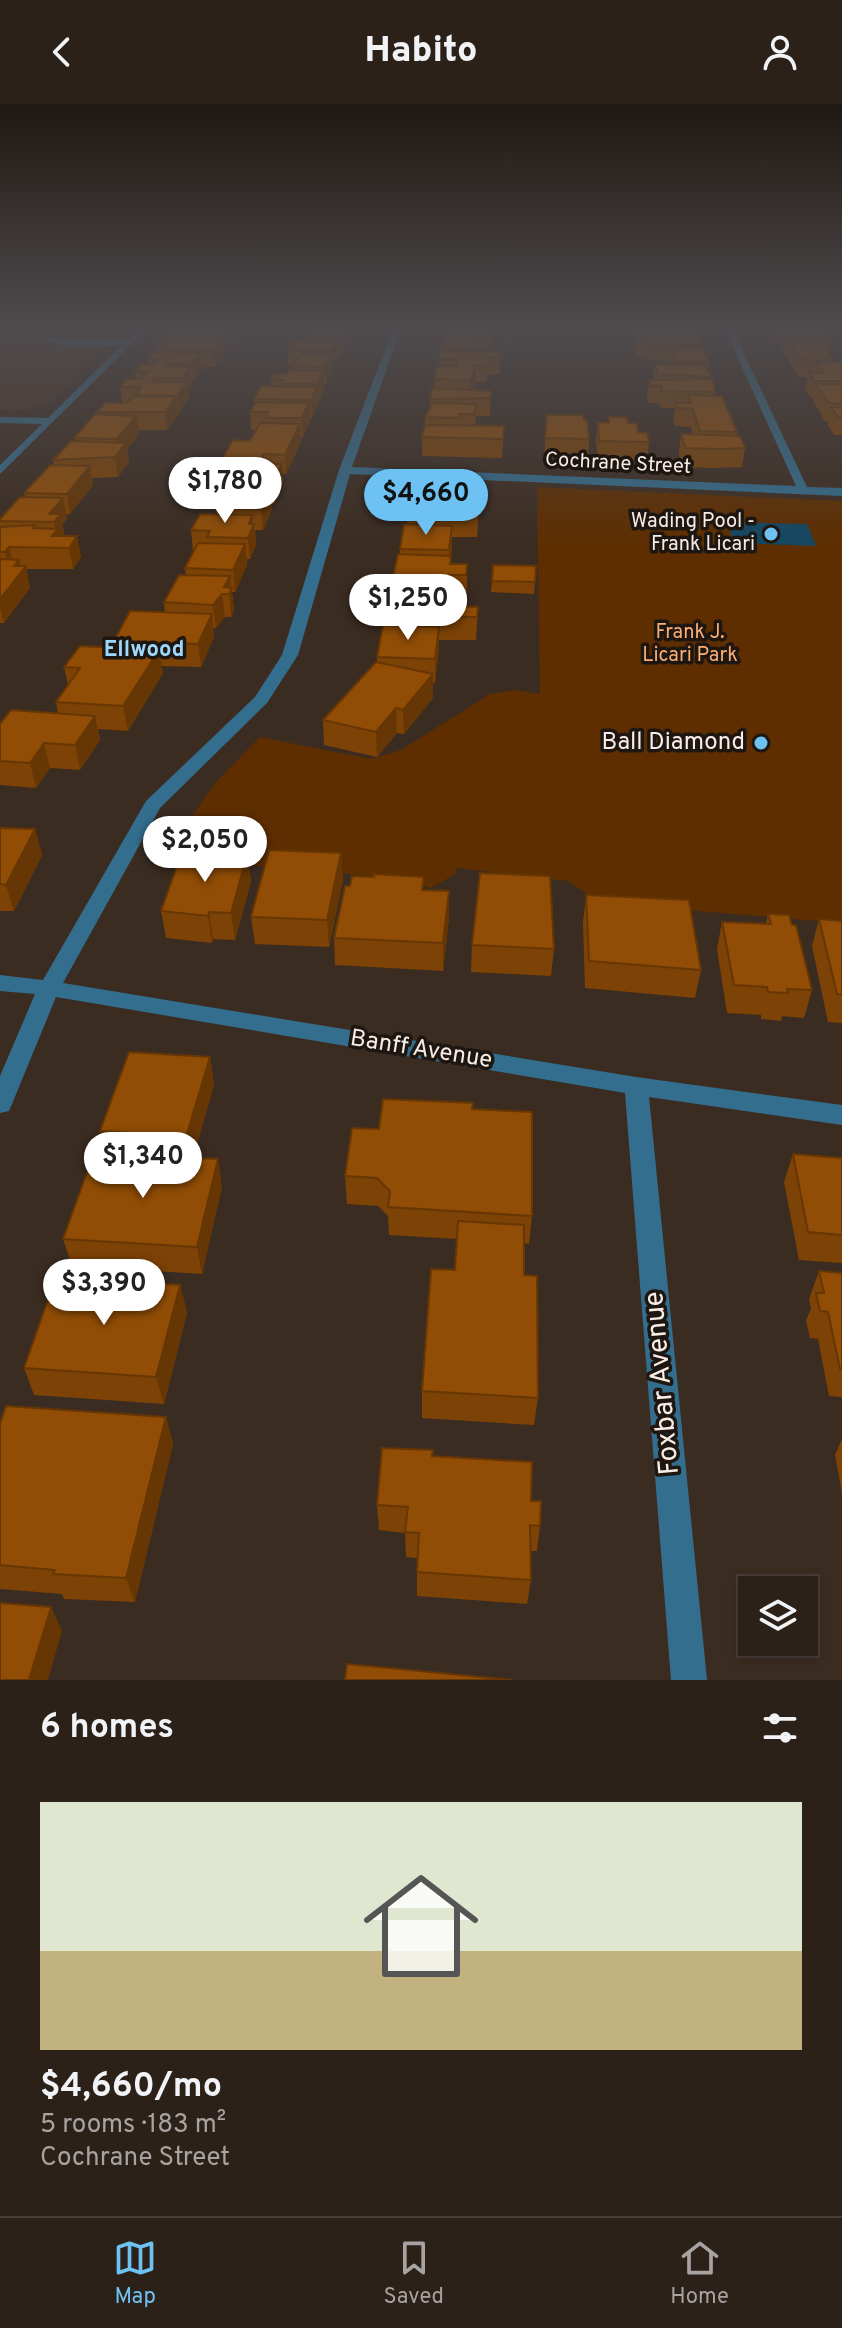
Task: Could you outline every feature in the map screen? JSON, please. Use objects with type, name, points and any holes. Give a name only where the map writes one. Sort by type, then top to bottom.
[{"type":"street","points":[[0,471],[70,400]]},
{"type":"street","points":[[0,1104],[49,988],[152,805],[261,700],[290,655],[345,470],[371,400]]},
{"type":"street","points":[[761,400],[803,490]]},
{"type":"street","points":[[0,420],[48,421]]},
{"type":"street","name":"Cochrane Street","points":[[345,470],[842,492]]},
{"type":"street","name":"Banff Avenue","points":[[0,983],[49,988],[636,1086],[842,1115]]},
{"type":"street","name":"Foxbar Avenue","points":[[636,1086],[689,1680]]},
{"type":"shaded area","points":[[0,400],[53,400],[47,405],[16,411],[0,410]]},
{"type":"green space","name":"Frank J. Licari Park","points":[[537,487],[842,501],[842,923],[600,903],[568,881],[456,868],[455,874],[431,888],[405,879],[238,864],[206,867],[208,840],[178,836],[216,782],[260,737],[371,759],[401,750],[490,694],[516,690],[540,694]]},
{"type":"water","name":"Wading Pool - Frank Licari","points":[[727,522],[807,524],[816,546],[734,543]]},
{"type":"building","points":[[130,400],[174,400],[165,412],[97,412],[105,403],[126,403]]},
{"type":"building","points":[[690,400],[723,400],[737,432],[700,431],[693,409],[677,408],[675,402],[691,403]]},
{"type":"building","points":[[827,400],[842,400],[842,404],[829,403]]},
{"type":"building","points":[[256,402],[309,403],[302,418],[266,418],[268,412],[250,412]]},
{"type":"building","points":[[433,403],[476,404],[475,414],[459,414],[459,418],[425,417]]},
{"type":"building","points":[[831,407],[842,407],[842,417],[838,417]]},
{"type":"building","points":[[95,414],[136,416],[117,439],[74,438]]},
{"type":"building","points":[[547,415],[583,415],[587,420],[589,439],[545,438]]},
{"type":"building","points":[[609,417],[627,417],[628,423],[637,423],[638,432],[647,433],[649,442],[599,441],[598,422],[609,423]]},
{"type":"building","points":[[260,423],[300,424],[285,455],[264,454],[259,463],[282,464],[272,484],[226,483],[238,462],[221,461],[233,440],[250,441]]},
{"type":"building","points":[[425,425],[504,426],[503,439],[422,437]]},
{"type":"building","points":[[681,434],[740,436],[745,448],[685,448]]},
{"type":"building","points":[[71,441],[126,443],[115,457],[53,460]]},
{"type":"building","points":[[50,465],[90,466],[67,494],[24,493]]},
{"type":"building","points":[[415,471],[470,472],[469,488],[412,487]]},
{"type":"building","points":[[226,488],[270,489],[261,509],[215,508]]},
{"type":"building","points":[[411,494],[480,496],[478,517],[407,515]]},
{"type":"building","points":[[20,497],[63,498],[49,514],[61,514],[54,522],[0,521]]},
{"type":"building","points":[[200,514],[252,515],[249,524],[254,524],[248,538],[207,537],[210,531],[191,530]]},
{"type":"building","points":[[404,524],[452,526],[449,550],[400,549]]},
{"type":"building","points":[[35,525],[33,528],[58,529],[52,536],[77,536],[69,548],[9,547],[5,552],[0,552],[0,527]]},
{"type":"building","points":[[198,543],[245,544],[233,570],[185,568]]},
{"type":"building","points":[[398,554],[451,556],[450,564],[467,564],[466,575],[449,575],[448,583],[392,582]]},
{"type":"building","points":[[0,559],[19,560],[14,566],[26,566],[0,599]]},
{"type":"building","points":[[493,565],[536,566],[535,582],[492,581]]},
{"type":"building","points":[[179,575],[230,576],[224,587],[232,588],[229,594],[222,594],[213,605],[164,602]]},
{"type":"building","points":[[390,588],[435,590],[434,597],[456,597],[455,606],[478,607],[477,617],[391,616],[394,600],[388,600]]},
{"type":"building","points":[[130,611],[212,614],[198,644],[114,641]]},
{"type":"building","points":[[383,625],[439,627],[435,659],[377,657]]},
{"type":"building","points":[[80,646],[159,650],[123,706],[56,702],[80,668],[64,667]]},
{"type":"building","points":[[376,662],[433,674],[403,710],[396,708],[376,732],[323,720]]},
{"type":"building","points":[[11,710],[95,716],[75,745],[44,743],[30,763],[0,761],[0,724]]},
{"type":"building","points":[[0,828],[35,829],[6,885],[0,884]]},
{"type":"building","points":[[269,850],[341,853],[327,920],[251,917]]},
{"type":"building","points":[[182,852],[247,855],[231,913],[209,912],[208,916],[161,911]]},
{"type":"building","points":[[480,873],[550,876],[554,949],[472,945]]},
{"type":"building","points":[[373,874],[424,877],[422,890],[449,891],[443,943],[334,938],[345,886],[350,886],[352,876],[374,877]]},
{"type":"building","points":[[586,895],[689,900],[701,970],[589,961]]},
{"type":"building","points":[[768,914],[789,915],[792,925],[796,925],[812,990],[768,992],[767,987],[734,985],[722,922],[771,924]]},
{"type":"building","points":[[819,919],[842,921],[842,995],[837,994]]},
{"type":"building","points":[[129,1052],[210,1057],[186,1137],[100,1131]]},
{"type":"building","points":[[383,1099],[473,1103],[472,1109],[532,1112],[532,1216],[388,1207],[390,1191],[377,1178],[345,1176],[352,1128],[379,1129]]},
{"type":"building","points":[[94,1153],[218,1159],[197,1247],[63,1239]]},
{"type":"building","points":[[793,1154],[842,1158],[842,1235],[808,1232]]},
{"type":"building","points":[[458,1221],[524,1225],[524,1275],[537,1276],[538,1398],[422,1391],[431,1269],[455,1270]]},
{"type":"building","points":[[819,1271],[842,1273],[842,1369],[828,1312],[820,1311],[816,1293],[824,1293]]},
{"type":"building","points":[[56,1277],[180,1285],[156,1377],[24,1368]]},
{"type":"building","points":[[6,1406],[166,1417],[126,1578],[53,1574],[55,1570],[0,1565],[0,1424]]},
{"type":"building","points":[[382,1448],[433,1450],[432,1456],[532,1462],[531,1501],[541,1501],[540,1526],[530,1525],[531,1580],[417,1572],[419,1533],[405,1532],[408,1507],[377,1505]]},
{"type":"building","points":[[0,1603],[51,1607],[29,1680],[0,1680]]},
{"type":"building","points":[[347,1664],[512,1680],[345,1680]]},
{"type":"place","name":"Wading Pool - Frank Licari","points":[[771,534]]},
{"type":"place","name":"Ball Diamond","points":[[761,743]]},
{"type":"district","name":"Ellwood","points":[[144,650]]}]
